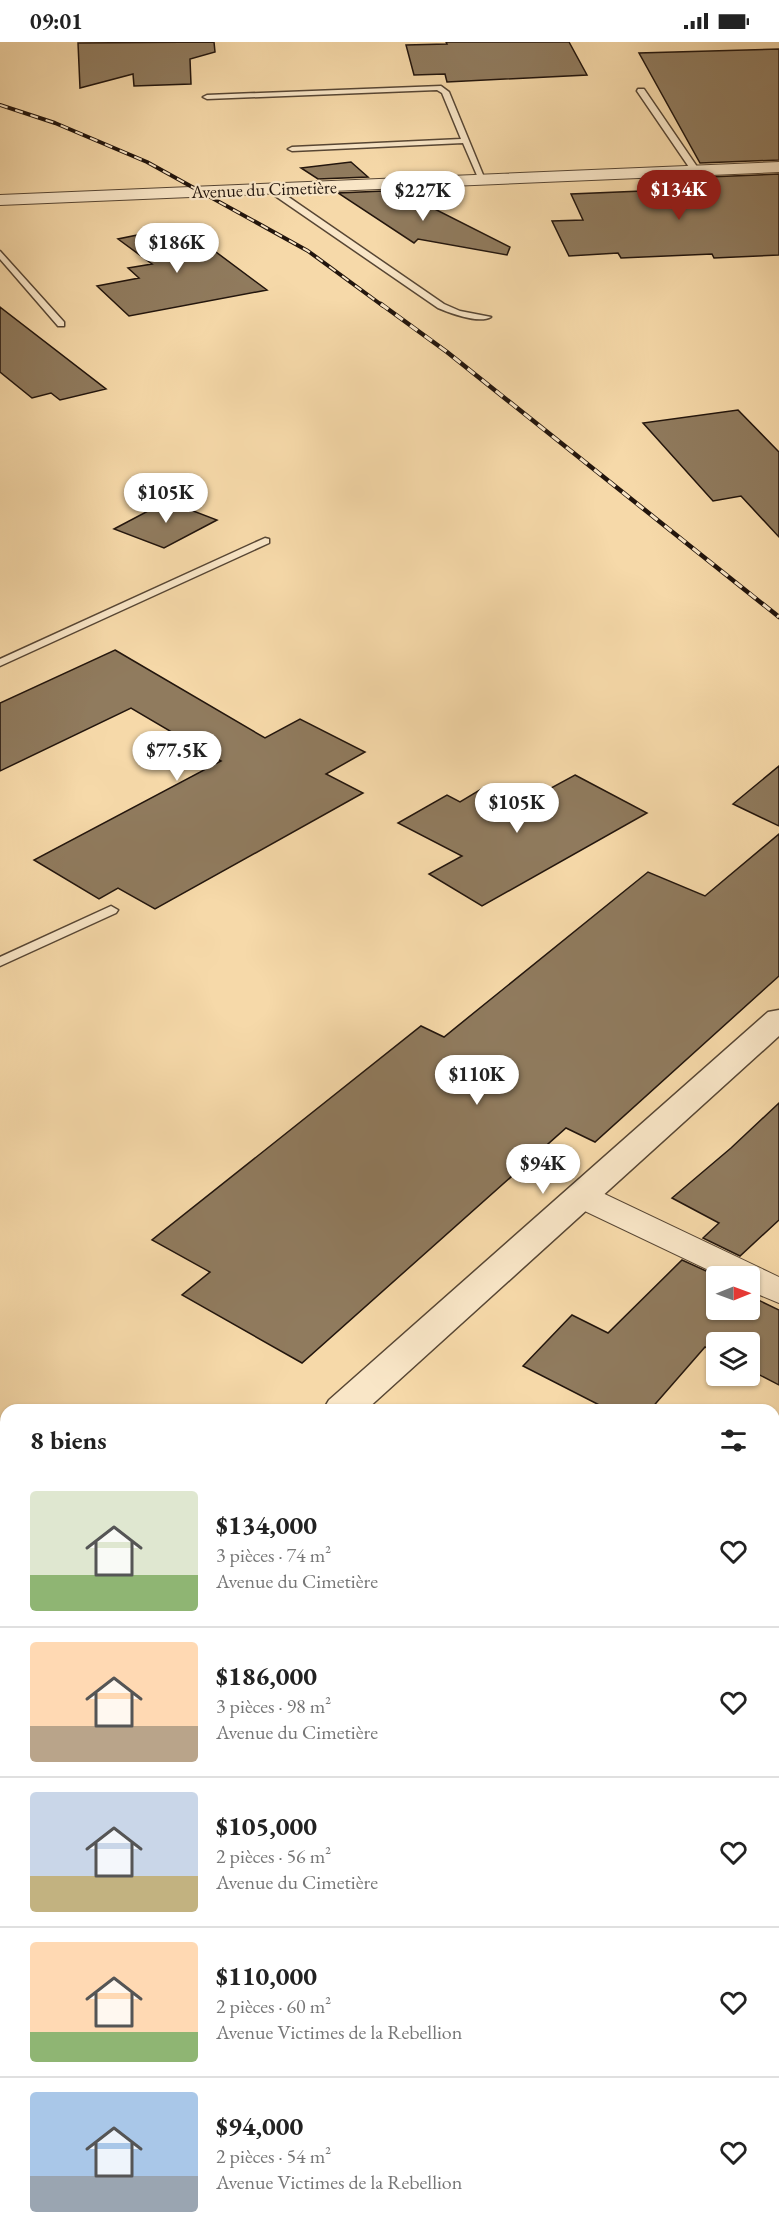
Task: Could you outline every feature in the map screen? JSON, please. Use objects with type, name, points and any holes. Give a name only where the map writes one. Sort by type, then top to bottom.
[{"type":"street","name":"Avenue du Cimetière","points":[[0,200],[779,167]]},
{"type":"street","points":[[349,1404],[779,1019]]},
{"type":"street","points":[[581,1196],[726,1266]]},
{"type":"street","points":[[760,1282],[779,1291]]},
{"type":"lane","points":[[207,98],[438,88],[445,92],[483,180]]},
{"type":"lane","points":[[641,91],[696,171]]},
{"type":"lane","points":[[292,149],[466,141]]},
{"type":"lane","points":[[271,189],[441,306],[458,313],[486,317]]},
{"type":"lane","points":[[0,254],[61,324]]},
{"type":"lane","points":[[0,663],[265,541]]},
{"type":"lane","points":[[0,962],[111,910]]},
{"type":"building","points":[[214,42],[215,52],[190,59],[191,84],[134,86],[133,74],[80,88],[78,43]]},
{"type":"building","points":[[446,42],[569,42],[587,75],[447,82],[445,74],[414,75],[406,45],[447,44]]},
{"type":"building","points":[[779,49],[779,160],[700,163],[639,53]]},
{"type":"building","points":[[351,162],[368,177],[318,179],[301,168]]},
{"type":"building","points":[[779,174],[779,255],[714,258],[712,254],[621,258],[618,253],[569,256],[552,221],[583,220],[571,194],[714,188],[708,177]]},
{"type":"building","points":[[384,191],[393,199],[413,198],[510,247],[507,255],[418,239],[414,243],[338,193]]},
{"type":"building","points":[[181,226],[267,290],[129,316],[97,286],[139,278],[128,268],[152,264],[118,239]]},
{"type":"building","points":[[0,307],[106,389],[60,400],[51,393],[32,398],[0,372]]},
{"type":"building","points":[[738,410],[779,452],[779,537],[741,496],[713,501],[643,423]]},
{"type":"building","points":[[167,501],[217,520],[164,548],[114,529]]},
{"type":"building","points":[[115,650],[265,738],[300,719],[365,752],[326,774],[363,793],[155,909],[118,888],[99,899],[34,860],[221,761],[131,708],[0,771],[0,703]]},
{"type":"building","points":[[779,766],[779,826],[733,804]]},
{"type":"building","points":[[575,775],[647,813],[482,906],[429,874],[462,856],[398,823],[447,795],[460,802],[483,788],[518,806]]},
{"type":"building","points":[[779,834],[779,976],[595,1142],[566,1128],[302,1363],[182,1295],[210,1272],[152,1240],[421,1026],[444,1037],[648,872],[705,896]]},
{"type":"building","points":[[779,1103],[779,1220],[740,1256],[703,1238],[719,1223],[672,1198]]},
{"type":"building","points":[[682,1260],[706,1271],[706,1320],[760,1320],[760,1301],[779,1310],[779,1385],[760,1375],[760,1332],[706,1332],[706,1348],[655,1404],[597,1404],[523,1366],[572,1315],[608,1333]]},
{"type":"railway","points":[[0,105],[55,123],[147,162],[308,251],[383,306]]},
{"type":"railway","points":[[381,304],[447,352],[779,617]]}]
